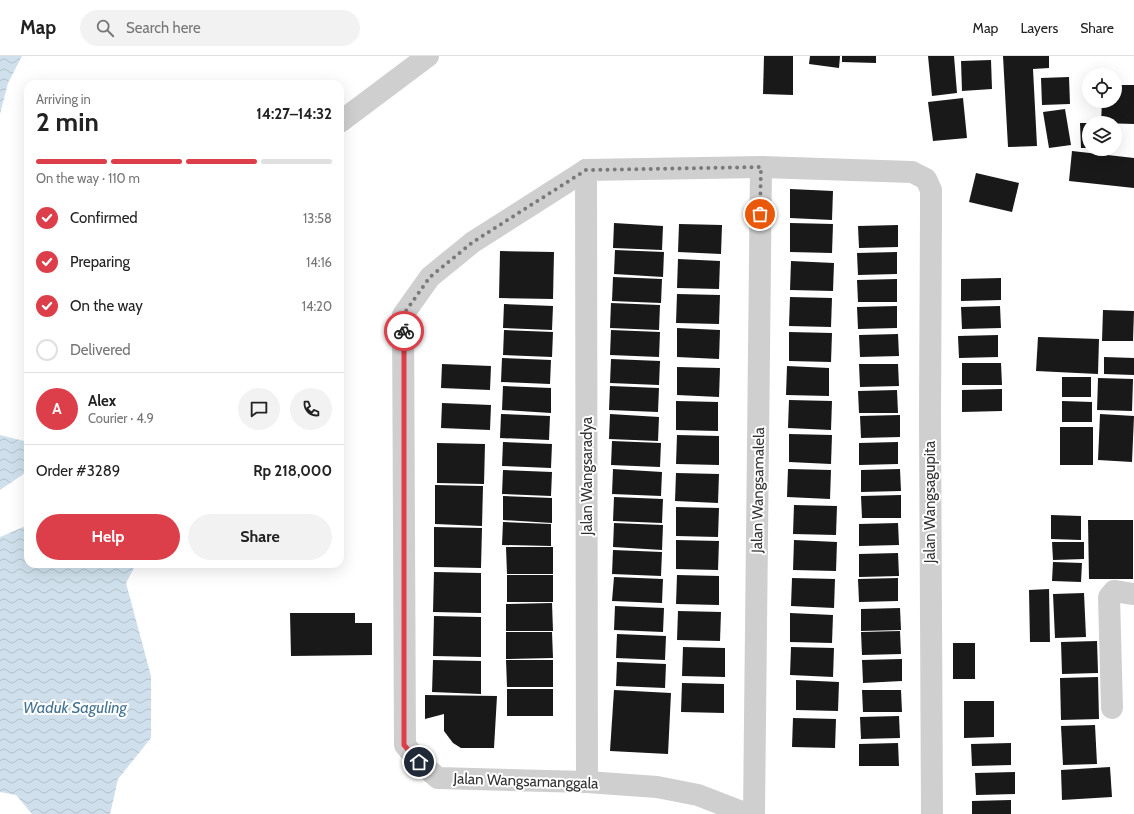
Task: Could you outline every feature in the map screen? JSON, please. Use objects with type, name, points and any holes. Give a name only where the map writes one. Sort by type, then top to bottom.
[{"type":"street","points":[[344,119],[428,56]]},
{"type":"street","points":[[586,170],[761,167]]},
{"type":"street","name":"Jalan Wangsagupita","points":[[761,167],[912,172],[926,179],[931,190],[932,814]]},
{"type":"street","name":"Jalan Wangsamalela","points":[[754,814],[761,167]]},
{"type":"street","name":"Jalan Wangsamanggala","points":[[586,170],[473,242],[430,277],[403,315],[404,745],[419,762],[438,778],[587,782],[657,786],[698,795],[747,814]]},
{"type":"street","name":"Jalan Wangsaradya","points":[[586,170],[587,782]]},
{"type":"street","points":[[1112,708],[1109,597],[1114,591],[1134,594]]},
{"type":"water","points":[[0,56],[22,56],[8,83],[0,114]]},
{"type":"water","points":[[0,435],[24,441],[24,474],[0,490]]},
{"type":"water","name":"Waduk Saguling","points":[[24,527],[24,568],[134,568],[126,583],[151,676],[151,738],[118,779],[110,814],[32,814],[16,795],[0,792],[0,537]]},
{"type":"building","points":[[764,56],[793,56],[793,95],[763,94]]},
{"type":"building","points":[[810,56],[840,56],[839,68],[809,64]]},
{"type":"building","points":[[842,56],[876,56],[876,63],[842,62]]},
{"type":"building","points":[[928,56],[954,56],[957,93],[932,96]]},
{"type":"building","points":[[1003,56],[1049,56],[1049,68],[1033,69],[1037,146],[1008,147]]},
{"type":"building","points":[[991,60],[992,89],[962,91],[961,61]]},
{"type":"building","points":[[1069,77],[1070,104],[1042,105],[1041,78]]},
{"type":"building","points":[[1122,85],[1134,85],[1134,124],[1122,124],[1122,116],[1101,116],[1102,108],[1122,108]]},
{"type":"building","points":[[963,98],[967,138],[933,141],[928,102]]},
{"type":"building","points":[[1065,109],[1071,145],[1049,148],[1043,112]]},
{"type":"building","points":[[1080,123],[1082,123],[1082,148]]},
{"type":"building","points":[[1072,151],[1082,152],[1082,156],[1116,156],[1134,158],[1134,188],[1069,181]]},
{"type":"building","points":[[976,173],[1019,183],[1012,212],[969,202]]},
{"type":"building","points":[[790,189],[833,191],[832,220],[790,218]]},
{"type":"building","points":[[614,223],[663,226],[662,250],[613,248]]},
{"type":"building","points":[[790,223],[833,224],[832,253],[790,252]]},
{"type":"building","points":[[679,224],[722,225],[721,254],[678,252]]},
{"type":"building","points":[[898,225],[898,247],[859,248],[858,226]]},
{"type":"building","points":[[615,250],[664,252],[663,277],[614,274]]},
{"type":"building","points":[[500,251],[554,252],[553,299],[499,298]]},
{"type":"building","points":[[897,252],[897,274],[858,275],[857,253]]},
{"type":"building","points":[[678,259],[720,261],[719,289],[677,288]]},
{"type":"building","points":[[791,261],[834,263],[833,291],[790,290]]},
{"type":"building","points":[[613,277],[662,279],[661,303],[612,301]]},
{"type":"building","points":[[1001,278],[1001,300],[961,301],[961,279]]},
{"type":"building","points":[[897,279],[897,302],[858,302],[857,280]]},
{"type":"building","points":[[677,294],[720,295],[719,324],[676,323]]},
{"type":"building","points":[[790,297],[832,298],[831,327],[789,326]]},
{"type":"building","points":[[611,303],[660,305],[659,330],[610,328]]},
{"type":"building","points":[[504,304],[553,306],[552,330],[503,328]]},
{"type":"building","points":[[897,306],[897,328],[858,329],[857,307]]},
{"type":"building","points":[[1000,306],[1001,328],[962,329],[961,307]]},
{"type":"building","points":[[1103,310],[1134,311],[1133,341],[1102,341]]},
{"type":"building","points":[[677,328],[720,330],[719,359],[677,357]]},
{"type":"building","points":[[504,330],[553,332],[552,357],[503,355]]},
{"type":"building","points":[[611,330],[660,332],[659,357],[610,355]]},
{"type":"building","points":[[789,332],[832,333],[831,362],[789,361]]},
{"type":"building","points":[[898,334],[899,356],[860,357],[859,335]]},
{"type":"building","points":[[998,335],[998,357],[959,358],[958,336]]},
{"type":"building","points":[[1038,337],[1099,339],[1098,374],[1036,371]]},
{"type":"building","points":[[1104,357],[1134,358],[1134,375],[1104,374]]},
{"type":"building","points":[[502,358],[551,360],[550,384],[501,382]]},
{"type":"building","points":[[611,359],[660,361],[659,385],[610,383]]},
{"type":"building","points":[[962,363],[1001,363],[1002,385],[962,385]]},
{"type":"building","points":[[442,364],[491,366],[490,390],[441,388]]},
{"type":"building","points":[[859,364],[898,364],[899,386],[860,387]]},
{"type":"building","points":[[787,366],[829,368],[829,396],[786,395]]},
{"type":"building","points":[[677,367],[720,368],[719,397],[677,395]]},
{"type":"building","points":[[1062,377],[1091,377],[1091,397],[1062,397]]},
{"type":"building","points":[[1098,378],[1133,379],[1132,411],[1097,410]]},
{"type":"building","points":[[503,386],[551,388],[551,413],[502,410]]},
{"type":"building","points":[[610,386],[659,388],[658,412],[609,410]]},
{"type":"building","points":[[1002,389],[1002,411],[962,412],[962,390]]},
{"type":"building","points":[[897,390],[898,413],[859,413],[858,391]]},
{"type":"building","points":[[789,400],[832,401],[831,430],[788,428]]},
{"type":"building","points":[[676,401],[718,402],[718,431],[676,430]]},
{"type":"building","points":[[1062,401],[1092,402],[1092,422],[1062,422]]},
{"type":"building","points":[[442,403],[491,405],[490,430],[441,428]]},
{"type":"building","points":[[501,414],[550,416],[549,440],[500,438]]},
{"type":"building","points":[[610,414],[659,417],[658,441],[609,439]]},
{"type":"building","points":[[1100,414],[1134,416],[1132,462],[1098,460]]},
{"type":"building","points":[[900,415],[900,437],[861,438],[860,416]]},
{"type":"building","points":[[1060,427],[1093,427],[1093,465],[1060,465]]},
{"type":"building","points":[[789,434],[832,435],[831,464],[789,462]]},
{"type":"building","points":[[677,435],[719,436],[719,465],[676,464]]},
{"type":"building","points":[[612,441],[661,443],[660,467],[611,465]]},
{"type":"building","points":[[503,442],[552,444],[551,468],[502,466]]},
{"type":"building","points":[[898,442],[898,464],[859,465],[859,443]]},
{"type":"building","points":[[437,443],[485,444],[484,484],[437,483]]},
{"type":"building","points":[[613,469],[662,472],[661,496],[612,494]]},
{"type":"building","points":[[788,469],[831,470],[830,499],[787,497]]},
{"type":"building","points":[[900,469],[901,491],[861,492],[861,470]]},
{"type":"building","points":[[503,470],[552,472],[551,496],[502,494]]},
{"type":"building","points":[[676,473],[719,474],[718,503],[675,501]]},
{"type":"building","points":[[435,485],[483,486],[482,526],[435,524]]},
{"type":"building","points":[[901,495],[901,518],[862,518],[861,496]]},
{"type":"building","points":[[503,496],[552,498],[552,523],[503,520]]},
{"type":"building","points":[[614,497],[663,499],[662,523],[613,521]]},
{"type":"building","points":[[794,505],[837,506],[836,535],[793,534]]},
{"type":"building","points":[[676,507],[719,508],[718,537],[676,536]]},
{"type":"building","points":[[1051,515],[1081,516],[1081,540],[1051,539]]},
{"type":"building","points":[[1088,520],[1133,520],[1133,579],[1089,579]]},
{"type":"building","points":[[503,522],[551,524],[551,546],[502,545]]},
{"type":"building","points":[[614,523],[663,525],[662,550],[613,547]]},
{"type":"building","points":[[898,523],[899,545],[859,546],[859,524]]},
{"type":"building","points":[[434,527],[482,528],[481,568],[434,567]]},
{"type":"building","points":[[676,540],[719,541],[718,570],[676,569]]},
{"type":"building","points":[[794,540],[837,542],[836,571],[793,570]]},
{"type":"building","points":[[1052,542],[1084,542],[1084,559],[1053,560]]},
{"type":"building","points":[[506,547],[553,547],[553,574],[507,574]]},
{"type":"building","points":[[613,550],[662,552],[661,576],[612,574]]},
{"type":"building","points":[[898,553],[899,576],[859,577],[859,554]]},
{"type":"building","points":[[1053,562],[1082,563],[1081,582],[1052,581]]},
{"type":"building","points":[[434,572],[481,573],[481,613],[433,612]]},
{"type":"building","points":[[507,575],[553,575],[553,602],[507,602]]},
{"type":"building","points":[[677,575],[719,576],[719,605],[676,604]]},
{"type":"building","points":[[614,577],[663,579],[662,603],[612,601]]},
{"type":"building","points":[[792,578],[835,579],[834,608],[791,606]]},
{"type":"building","points":[[898,578],[898,601],[859,602],[858,579]]},
{"type":"building","points":[[1049,589],[1050,642],[1030,642],[1029,590]]},
{"type":"building","points":[[1084,593],[1086,637],[1055,638],[1053,594]]},
{"type":"building","points":[[552,603],[553,631],[506,631],[506,604]]},
{"type":"building","points":[[615,606],[664,608],[663,632],[614,630]]},
{"type":"building","points":[[900,608],[901,630],[861,631],[861,609]]},
{"type":"building","points":[[678,611],[721,612],[720,641],[677,640]]},
{"type":"building","points":[[290,613],[355,613],[355,623],[372,623],[372,655],[291,656]]},
{"type":"building","points":[[790,613],[833,615],[832,643],[790,642]]},
{"type":"building","points":[[434,616],[481,617],[481,657],[433,656]]},
{"type":"building","points":[[900,631],[901,654],[862,655],[861,632]]},
{"type":"building","points":[[506,632],[552,632],[553,658],[506,659]]},
{"type":"building","points":[[617,634],[666,636],[665,660],[616,658]]},
{"type":"building","points":[[1097,641],[1098,673],[1062,674],[1061,642]]},
{"type":"building","points":[[953,643],[975,643],[975,679],[953,679]]},
{"type":"building","points":[[683,647],[725,648],[725,677],[682,676]]},
{"type":"building","points":[[791,647],[834,648],[833,677],[790,675]]},
{"type":"building","points":[[902,659],[902,681],[863,683],[862,660]]},
{"type":"building","points":[[433,660],[481,661],[481,694],[432,692]]},
{"type":"building","points":[[506,660],[553,660],[553,687],[507,687]]},
{"type":"building","points":[[617,662],[666,664],[665,688],[616,686]]},
{"type":"building","points":[[1098,677],[1099,719],[1061,720],[1060,678]]},
{"type":"building","points":[[796,680],[839,682],[838,711],[796,710]]},
{"type":"building","points":[[682,683],[724,684],[724,713],[681,712]]},
{"type":"building","points":[[507,689],[553,689],[553,716],[507,716]]},
{"type":"building","points":[[614,690],[671,693],[668,754],[610,751]]},
{"type":"building","points":[[862,690],[901,690],[902,712],[863,712]]},
{"type":"building","points":[[425,695],[497,696],[494,748],[461,748],[453,743],[444,731],[444,714],[425,719]]},
{"type":"building","points":[[964,701],[994,701],[994,737],[964,738]]},
{"type":"building","points":[[899,716],[900,738],[861,739],[860,717]]},
{"type":"building","points":[[793,718],[836,719],[835,748],[792,747]]},
{"type":"building","points":[[1095,725],[1097,764],[1063,765],[1061,726]]},
{"type":"building","points":[[898,743],[899,766],[859,766],[859,744]]},
{"type":"building","points":[[1011,743],[1011,765],[972,766],[971,744]]},
{"type":"building","points":[[1110,767],[1112,797],[1062,800],[1061,770]]},
{"type":"building","points":[[1015,772],[1015,794],[976,795],[975,773]]},
{"type":"building","points":[[1011,800],[1011,814],[972,814],[972,801]]},
{"type":"way so far","points":[[404,331],[403,315],[430,277],[473,242],[586,170],[761,167],[760,214]]},
{"type":"route","points":[[404,331],[404,745],[419,762]]}]
